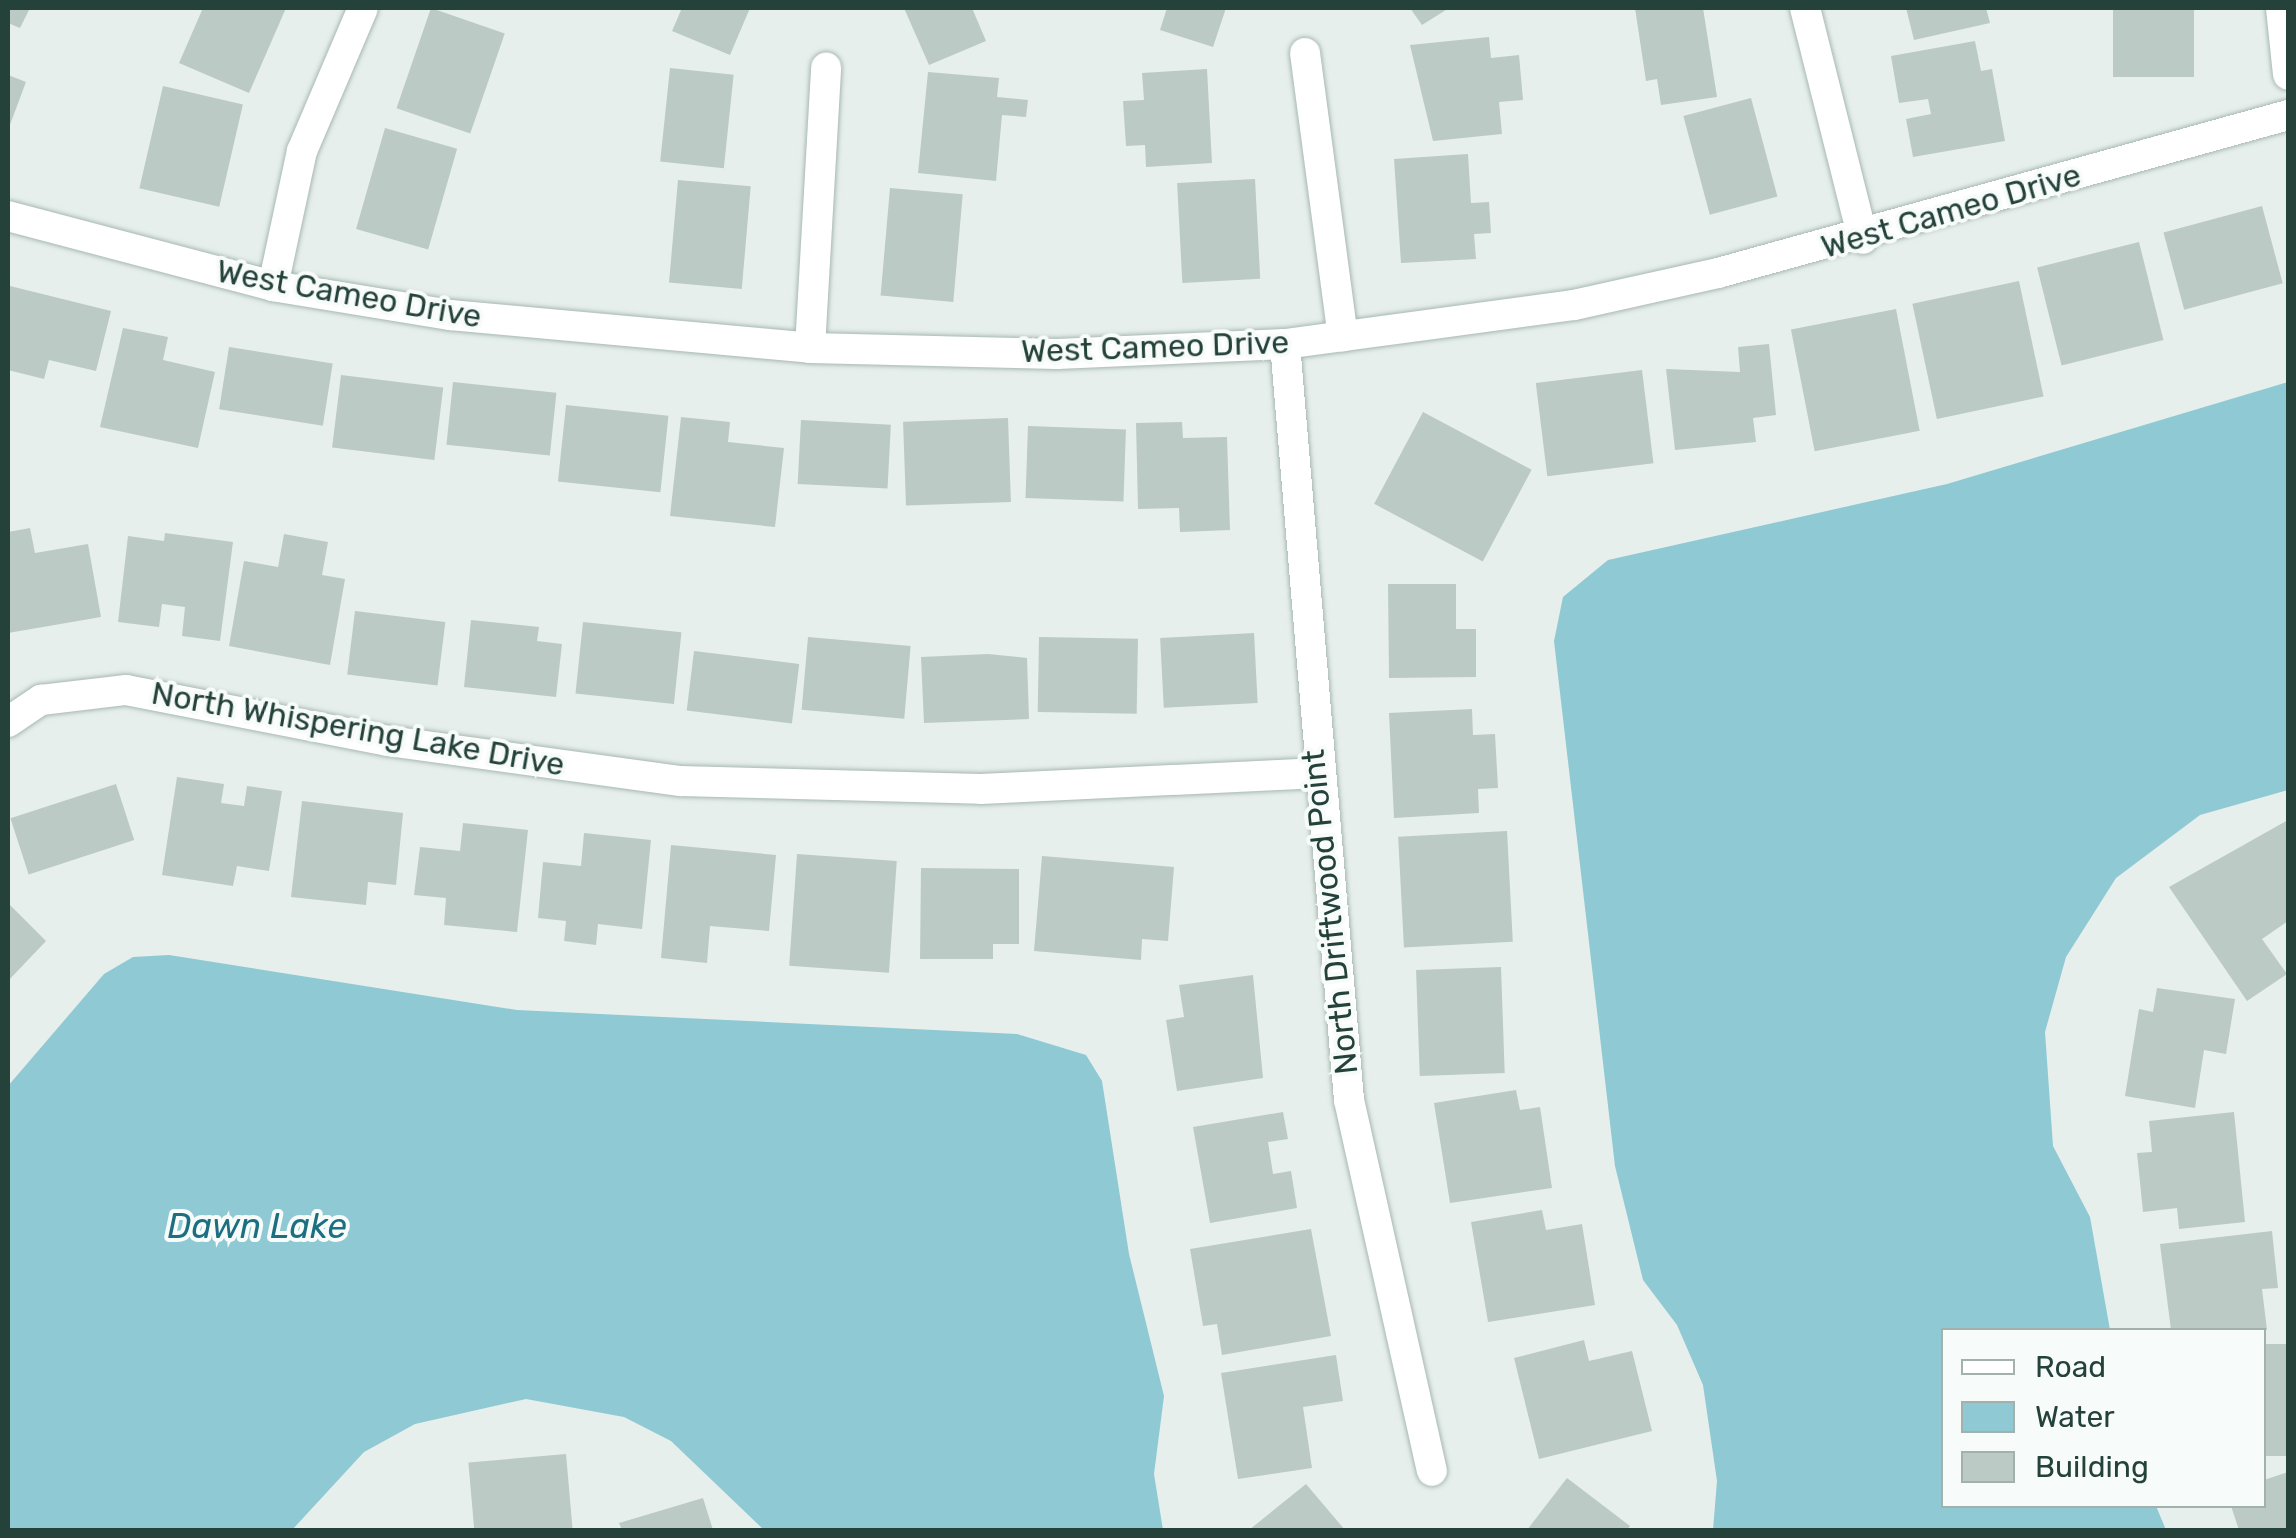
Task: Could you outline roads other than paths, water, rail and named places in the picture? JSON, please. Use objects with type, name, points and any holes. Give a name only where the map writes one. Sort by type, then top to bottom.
[{"type":"street","points":[[273,286],[302,152],[362,8]]},
{"type":"street","points":[[1805,8],[1863,240]]},
{"type":"street","points":[[2280,8],[2288,75]]},
{"type":"street","points":[[1306,53],[1343,336]]},
{"type":"street","points":[[810,348],[826,67]]},
{"type":"street","name":"West Cameo Drive","points":[[8,216],[273,286],[450,315],[810,348],[1057,354],[1285,344],[1574,305],[1863,240],[2288,115]]},
{"type":"street","name":"North Driftwood Point","points":[[1285,344],[1315,773],[1349,1100],[1432,1471]]},
{"type":"street","name":"North Whispering Lake Drive","points":[[8,722],[41,700],[126,690],[388,741],[680,781],[980,789],[1315,773]]},
{"type":"water","points":[[2288,382],[2288,790],[2200,815],[2116,878],[2066,957],[2045,1032],[2053,1146],[2090,1217],[2110,1328],[1941,1328],[1941,1508],[2157,1508],[2166,1530],[1713,1530],[1717,1481],[1703,1385],[1677,1325],[1643,1280],[1615,1166],[1554,641],[1563,597],[1608,560],[1947,484]]},
{"type":"water","name":"Dawn Lake","points":[[169,955],[517,1010],[1017,1034],[1086,1055],[1102,1081],[1129,1254],[1164,1396],[1154,1474],[1163,1530],[764,1530],[671,1441],[624,1417],[526,1399],[415,1424],[364,1452],[292,1530],[8,1530],[8,1086],[104,974],[133,957]]}]
